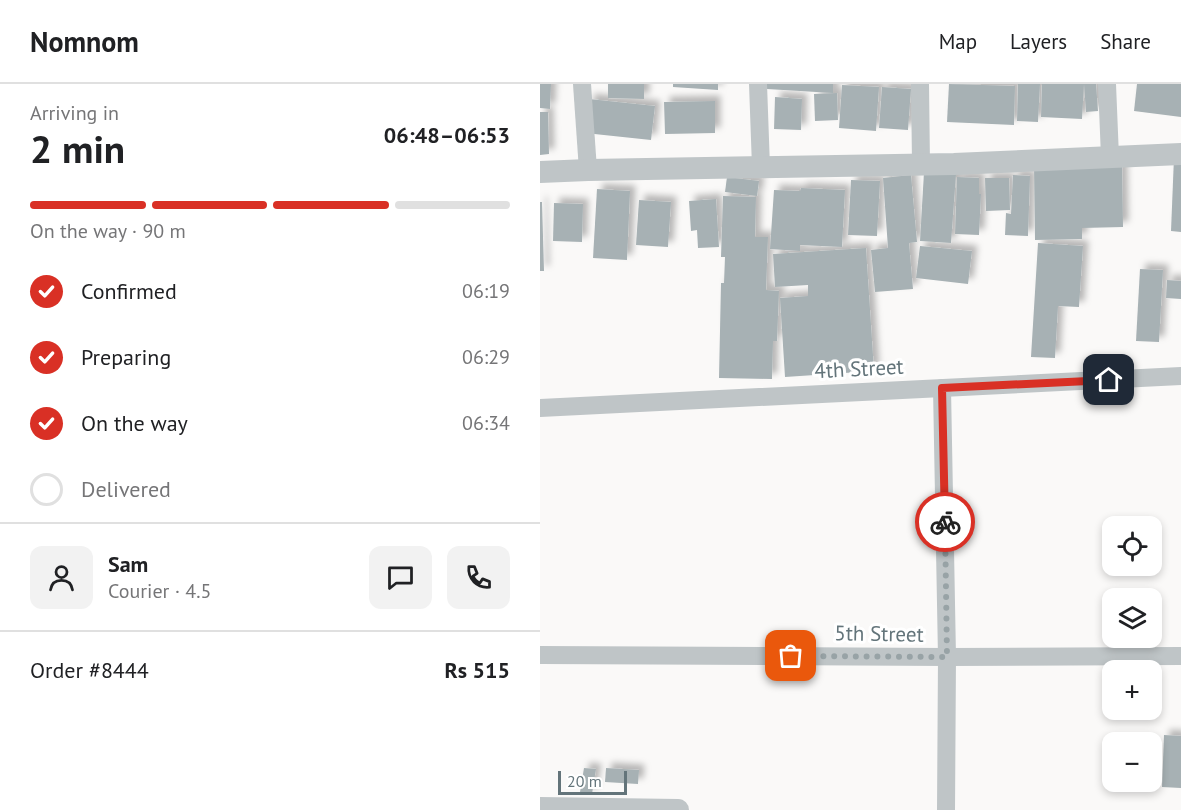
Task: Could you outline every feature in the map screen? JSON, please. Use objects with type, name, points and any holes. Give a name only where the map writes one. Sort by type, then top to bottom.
[{"type":"street","points":[[582,84],[588,170]]},
{"type":"street","points":[[758,84],[761,167]]},
{"type":"street","points":[[920,84],[921,164]]},
{"type":"street","points":[[1107,84],[1110,157]]},
{"type":"street","points":[[540,172],[954,164],[1181,154]]},
{"type":"street","name":"4th Street","points":[[540,408],[1181,376]]},
{"type":"street","points":[[942,388],[947,657],[946,810]]},
{"type":"street","name":"5th Street","points":[[540,655],[1181,656]]},
{"type":"street","points":[[540,808],[678,810]]},
{"type":"building","points":[[540,84],[551,84],[550,109],[540,108]]},
{"type":"building","points":[[608,84],[644,84],[644,99],[608,98]]},
{"type":"building","points":[[673,84],[718,84],[718,90],[673,87]]},
{"type":"building","points":[[767,84],[833,84],[833,93],[767,89]]},
{"type":"building","points":[[949,84],[1015,86],[1014,125],[947,122]]},
{"type":"building","points":[[1018,84],[1040,84],[1038,122],[1017,121]]},
{"type":"building","points":[[1042,84],[1084,84],[1082,119],[1041,117]]},
{"type":"building","points":[[1084,84],[1096,84],[1098,111],[1086,112]]},
{"type":"building","points":[[1137,84],[1181,84],[1181,117],[1134,111]]},
{"type":"building","points":[[842,85],[879,87],[876,131],[839,128]]},
{"type":"building","points":[[882,87],[911,89],[908,130],[879,128]]},
{"type":"building","points":[[837,93],[838,120],[815,121],[814,94]]},
{"type":"building","points":[[775,97],[802,99],[801,130],[774,129]]},
{"type":"building","points":[[589,99],[655,106],[651,140],[585,133]]},
{"type":"building","points":[[715,101],[715,133],[665,134],[664,102]]},
{"type":"building","points":[[540,112],[548,112],[549,154],[540,155]]},
{"type":"building","points":[[1174,157],[1181,157],[1181,232],[1171,231]]},
{"type":"building","points":[[1122,163],[1123,227],[1082,228],[1082,239],[1035,240],[1034,165]]},
{"type":"building","points":[[924,172],[956,174],[951,243],[920,241]]},
{"type":"building","points":[[911,175],[917,242],[909,243],[913,289],[875,292],[871,250],[888,248],[883,178]]},
{"type":"building","points":[[1013,175],[1030,176],[1028,236],[1005,235],[1006,213],[1011,214]]},
{"type":"building","points":[[727,177],[759,181],[757,196],[725,192]]},
{"type":"building","points":[[957,177],[979,178],[979,194],[981,194],[979,235],[955,234]]},
{"type":"building","points":[[985,178],[1009,178],[1010,210],[986,211]]},
{"type":"building","points":[[851,180],[880,181],[877,236],[848,235]]},
{"type":"building","points":[[801,188],[845,190],[842,247],[800,245],[800,251],[770,249],[774,190],[800,191]]},
{"type":"building","points":[[597,189],[630,191],[627,260],[593,258]]},
{"type":"building","points":[[723,196],[756,197],[755,237],[768,237],[766,290],[779,291],[777,341],[773,341],[772,379],[719,378],[721,283],[724,283],[725,257],[721,257]]},
{"type":"building","points":[[716,199],[719,247],[698,248],[697,230],[691,231],[689,201]]},
{"type":"building","points":[[639,200],[671,202],[668,247],[636,245]]},
{"type":"building","points":[[540,202],[542,202],[544,271],[540,271]]},
{"type":"building","points":[[554,203],[583,204],[582,242],[553,241]]},
{"type":"building","points":[[1038,243],[1083,246],[1079,307],[1058,306],[1055,358],[1031,357]]},
{"type":"building","points":[[920,246],[972,251],[968,284],[916,278]]},
{"type":"building","points":[[866,248],[874,371],[785,377],[780,298],[808,296],[808,285],[775,287],[773,254]]},
{"type":"building","points":[[1140,269],[1163,270],[1159,342],[1136,341]]},
{"type":"building","points":[[1167,280],[1181,281],[1181,299],[1166,298]]},
{"type":"building","points":[[1164,735],[1181,736],[1181,788],[1162,787]]},
{"type":"building","points":[[584,768],[596,769],[592,794],[580,792]]},
{"type":"building","points":[[606,768],[639,770],[638,784],[605,782]]},
{"type":"way so far","points":[[791,656],[947,657],[945,522]]},
{"type":"route","points":[[945,522],[942,388],[1109,380]]}]
